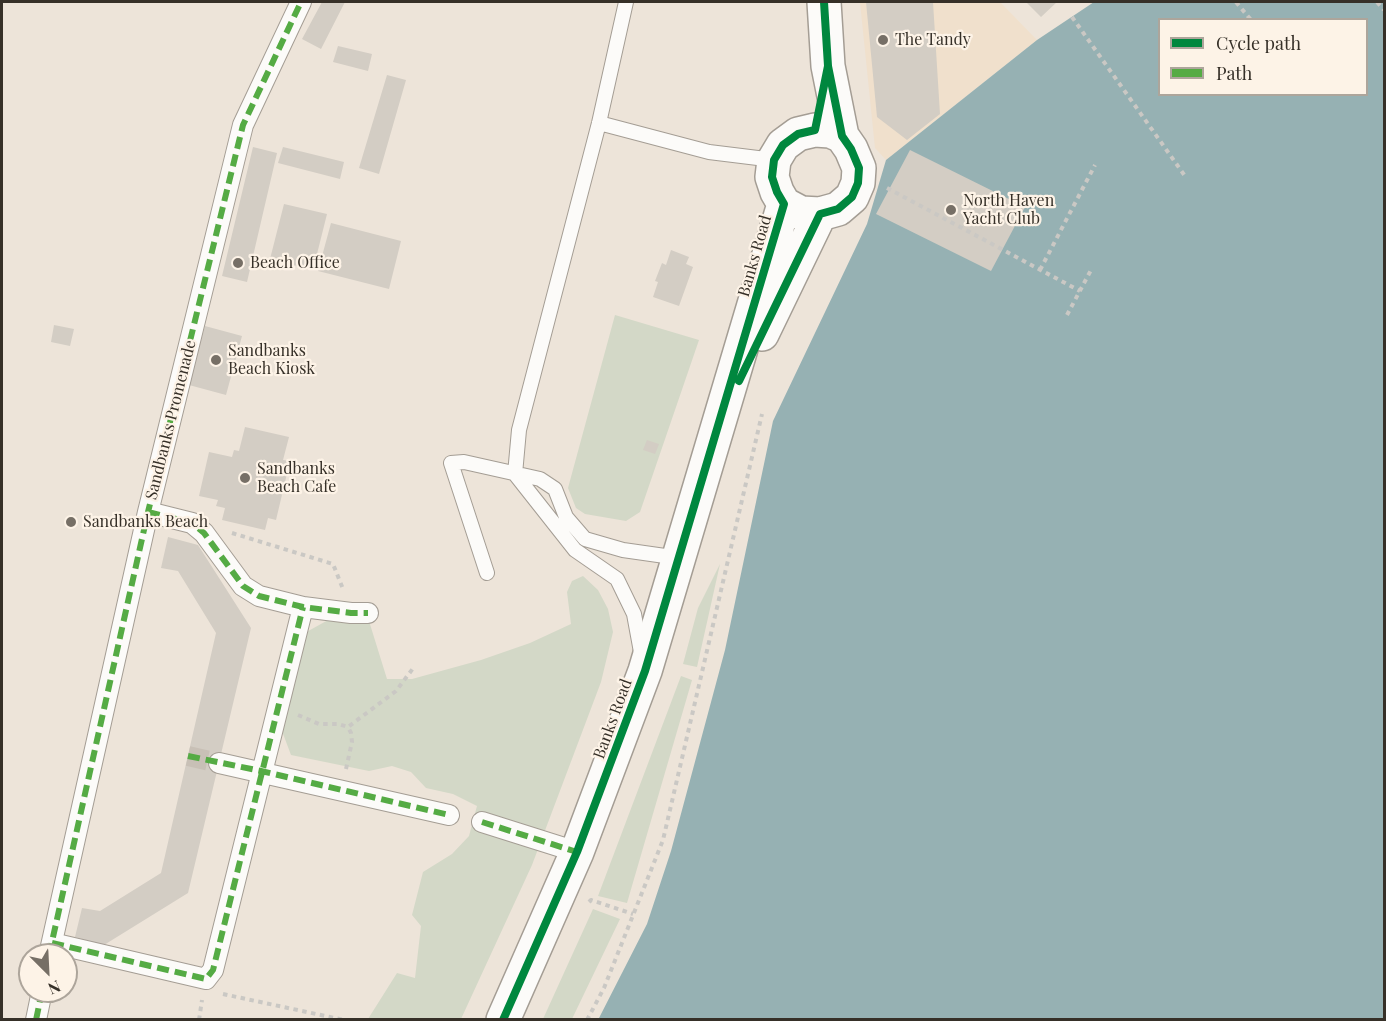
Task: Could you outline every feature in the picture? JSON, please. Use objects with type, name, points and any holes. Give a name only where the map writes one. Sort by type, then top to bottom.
[{"type":"main road","points":[[824,2],[828,66],[828,133]]},
{"type":"main road","points":[[828,133],[851,148],[859,168],[858,183],[852,197],[838,209],[820,214],[801,213],[784,204],[777,192],[772,177],[774,160],[783,145],[798,134],[828,133]]},
{"type":"main road","name":"Banks Road","points":[[503,1020],[577,852],[645,671],[784,204]]},
{"type":"main road","name":"Banks Road","points":[[720,418],[820,214]]},
{"type":"street","name":"Sandbanks Promenade","points":[[52,943],[148,512],[243,125],[301,2]]},
{"type":"street","points":[[148,512],[192,523],[204,533],[243,586],[259,596],[303,607],[360,613]]},
{"type":"street","points":[[78,954],[206,979],[213,970],[303,607]]},
{"type":"street","points":[[219,763],[449,815]]},
{"type":"street","points":[[482,822],[577,852]]},
{"type":"street","points":[[36,1020],[40,1003]]},
{"type":"lane","points":[[626,2],[598,123],[519,430],[515,474],[574,550],[616,579],[634,614],[645,671]]},
{"type":"lane","points":[[598,123],[709,152],[774,160]]},
{"type":"lane","points":[[487,573],[451,463],[464,462],[540,479],[555,489],[566,516],[585,539],[623,550],[680,558]]},
{"type":"path","points":[[1236,2],[1249,18]]},
{"type":"path","points":[[1377,2],[1384,10]]},
{"type":"path","points":[[1072,17],[1185,176]]},
{"type":"path","points":[[1040,270],[1095,165]]},
{"type":"path","points":[[879,183],[1080,291]]},
{"type":"path","points":[[1067,315],[1091,270]]},
{"type":"path","points":[[587,1020],[604,988],[663,840],[762,414]]},
{"type":"path","points":[[204,533],[227,532],[247,536],[333,564],[360,613]]},
{"type":"path","points":[[348,727],[396,691],[414,667]]},
{"type":"path","points":[[276,710],[303,716],[319,724],[338,724],[348,727]]},
{"type":"path","points":[[340,790],[352,742],[348,727]]},
{"type":"path","points":[[591,900],[633,914]]},
{"type":"path","points":[[206,979],[215,993],[344,1020]]},
{"type":"shaded area","points":[[860,2],[1000,2],[1037,40],[886,160],[875,148]]},
{"type":"green space","points":[[615,315],[699,340],[640,512],[626,521],[585,514],[576,508],[568,488]]},
{"type":"green space","points":[[720,564],[697,667],[683,664],[698,608]]},
{"type":"green space","points":[[583,576],[598,590],[608,609],[613,632],[601,682],[532,865],[461,1019],[368,1019],[397,973],[415,978],[421,926],[412,915],[423,872],[452,854],[469,836],[477,806],[453,794],[426,788],[411,772],[392,766],[369,771],[291,755],[282,731],[301,635],[330,619],[369,621],[387,679],[412,679],[481,660],[530,643],[571,624],[567,592],[572,581]]},
{"type":"green space","points":[[681,676],[692,680],[627,903],[598,896]]},
{"type":"green space","points":[[593,909],[620,919],[572,1019],[543,1019]]},
{"type":"water","points":[[1094,2],[1384,2],[1384,1019],[598,1020],[647,924],[671,851],[725,650],[773,421],[867,224],[886,160],[1037,40]]},
{"type":"building","points":[[322,2],[345,2],[321,49],[302,39]]},
{"type":"building","points":[[866,2],[933,2],[940,114],[907,140],[877,117]]},
{"type":"building","points":[[1026,2],[1057,2],[1041,17]]},
{"type":"building","points":[[338,46],[372,54],[368,71],[333,62]]},
{"type":"building","points":[[387,75],[406,80],[379,174],[359,168]]},
{"type":"building","points":[[253,147],[277,153],[247,282],[222,276]]},
{"type":"building","points":[[283,147],[344,162],[340,179],[278,163]]},
{"type":"building","name":"North Haven Yacht Club","points":[[910,150],[1025,207],[991,271],[876,214]]},
{"type":"building","points":[[284,204],[327,214],[313,270],[270,259]]},
{"type":"building","points":[[331,223],[401,241],[389,289],[318,271]]},
{"type":"building","points":[[671,250],[689,257],[686,264],[693,267],[679,306],[653,297],[658,282],[655,281],[662,263],[666,265]]},
{"type":"building","points":[[54,325],[74,329],[70,346],[51,342]]},
{"type":"building","name":"Sandbanks Beach Kiosk","points":[[205,326],[242,336],[226,395],[189,385]]},
{"type":"building","name":"Sandbanks Beach Cafe","points":[[245,427],[289,437],[283,460],[290,461],[276,520],[268,518],[265,530],[222,520],[225,508],[216,506],[218,500],[199,496],[209,452],[232,457],[234,450],[239,451]]},
{"type":"building","points":[[647,440],[659,444],[655,454],[643,450]]},
{"type":"building","points":[[168,537],[198,545],[251,628],[188,893],[104,945],[75,937],[82,908],[100,911],[161,873],[216,633],[178,571],[161,568]]},
{"type":"tunnel","points":[[188,756],[219,763]]},
{"type":"marked path","points":[[52,943],[148,512],[243,125],[301,2]]},
{"type":"marked path","points":[[148,512],[192,523],[204,533],[243,586],[259,596],[303,607],[368,613]]},
{"type":"marked path","points":[[78,949],[206,979],[213,970],[303,607]]},
{"type":"marked path","points":[[188,756],[449,815]]},
{"type":"marked path","points":[[482,822],[577,852]]},
{"type":"marked path","points":[[36,1020],[40,1003]]},
{"type":"cycle path","points":[[739,381],[820,214],[838,209],[852,197],[858,183],[859,168],[851,149],[842,136],[828,66],[824,2]]},
{"type":"cycle path","points":[[503,1020],[577,852],[645,671],[784,204],[772,177],[774,160],[783,145],[798,134],[815,130],[828,66]]},
{"type":"place","name":"The Tandy","points":[[883,40]]},
{"type":"place","name":"North Haven Yacht Club","points":[[951,210]]},
{"type":"place","name":"Beach Office","points":[[238,263]]},
{"type":"place","name":"Sandbanks Beach Kiosk","points":[[216,360]]},
{"type":"place","name":"Sandbanks Beach Cafe","points":[[245,478]]},
{"type":"place","name":"Sandbanks Beach","points":[[71,522]]}]
